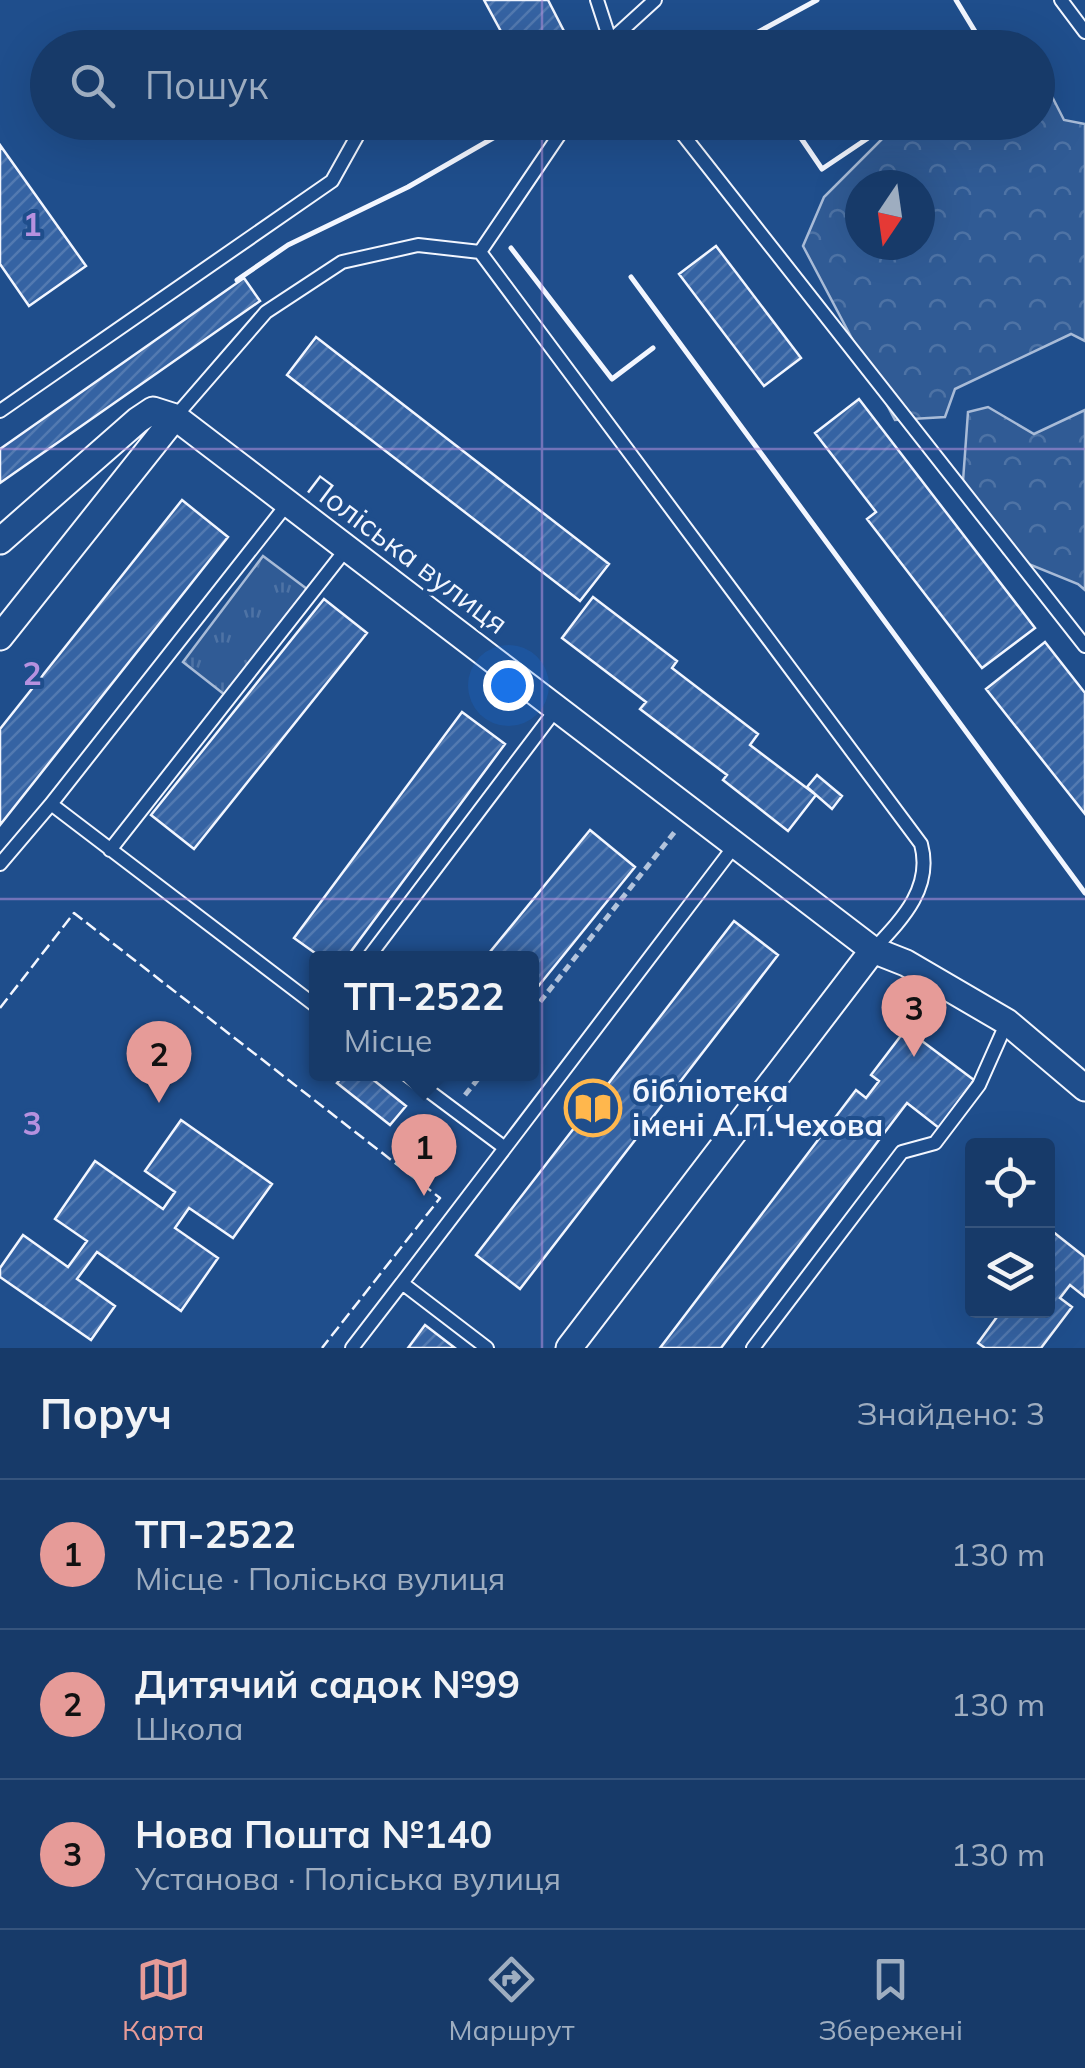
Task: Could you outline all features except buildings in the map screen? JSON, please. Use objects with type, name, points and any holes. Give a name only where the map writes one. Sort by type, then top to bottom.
[{"type":"street","points":[[0,541],[138,420],[153,410],[175,417],[0,637]]},
{"type":"street","name":"Поліська вулиця","points":[[175,417],[873,950],[906,963],[1007,1022],[1085,1088]]},
{"type":"street","points":[[569,1348],[873,950]]},
{"type":"lane","points":[[597,0],[605,30]]},
{"type":"lane","points":[[626,30],[655,0]]},
{"type":"lane","points":[[1061,0],[1085,32]]},
{"type":"lane","points":[[0,411],[332,180],[355,140]]},
{"type":"lane","points":[[480,252],[556,140]]},
{"type":"lane","points":[[687,140],[1085,646]]},
{"type":"lane","points":[[175,417],[266,312],[342,262],[418,245],[480,252],[921,844],[926,863],[922,890],[873,950]]},
{"type":"lane","points":[[0,864],[288,503]]},
{"type":"lane","points":[[110,850],[347,548]]},
{"type":"lane","points":[[373,951],[556,708]]},
{"type":"lane","points":[[50,804],[309,1001]]},
{"type":"lane","points":[[352,1348],[736,844]]},
{"type":"lane","points":[[754,1348],[902,1152],[936,1143],[979,1085],[1007,1022]]},
{"type":"lane","points":[[416,1081],[505,1148]]},
{"type":"lane","points":[[402,1283],[487,1348]]},
{"type":"path","points":[[539,1003],[692,811]]},
{"type":"path","points":[[454,1109],[476,1081]]},
{"type":"green space","points":[[1055,102],[1064,120],[1085,124],[1085,341],[1071,334],[955,389],[945,417],[895,420],[803,246],[824,197],[845,176],[845,260],[935,260],[935,170],[851,170],[881,140],[1055,140]]},
{"type":"green space","points":[[988,407],[1034,434],[1085,410],[1085,590],[1004,554],[963,481],[968,412]]},
{"type":"green space","points":[[263,556],[307,589],[225,695],[183,662]]},
{"type":"fence","points":[[0,1008],[74,913],[440,1198],[322,1348]]},
{"type":"wall","points":[[762,30],[817,0]]},
{"type":"wall","points":[[956,0],[974,30]]},
{"type":"wall","points":[[237,280],[288,245],[408,187],[490,140]]},
{"type":"wall","points":[[802,140],[822,169],[865,140]]},
{"type":"wall","points":[[511,248],[612,379],[653,348]]},
{"type":"wall","points":[[631,277],[1085,893]]},
{"type":"place","name":"Нова Пошта №140","points":[[914,1057]]},
{"type":"place","name":"Дитячий садок №99","points":[[159,1103]]},
{"type":"place","name":"бібліотека імені А.П.Чехова","points":[[593,1108]]},
{"type":"place","name":"ТП-2522","points":[[424,1196]]}]
